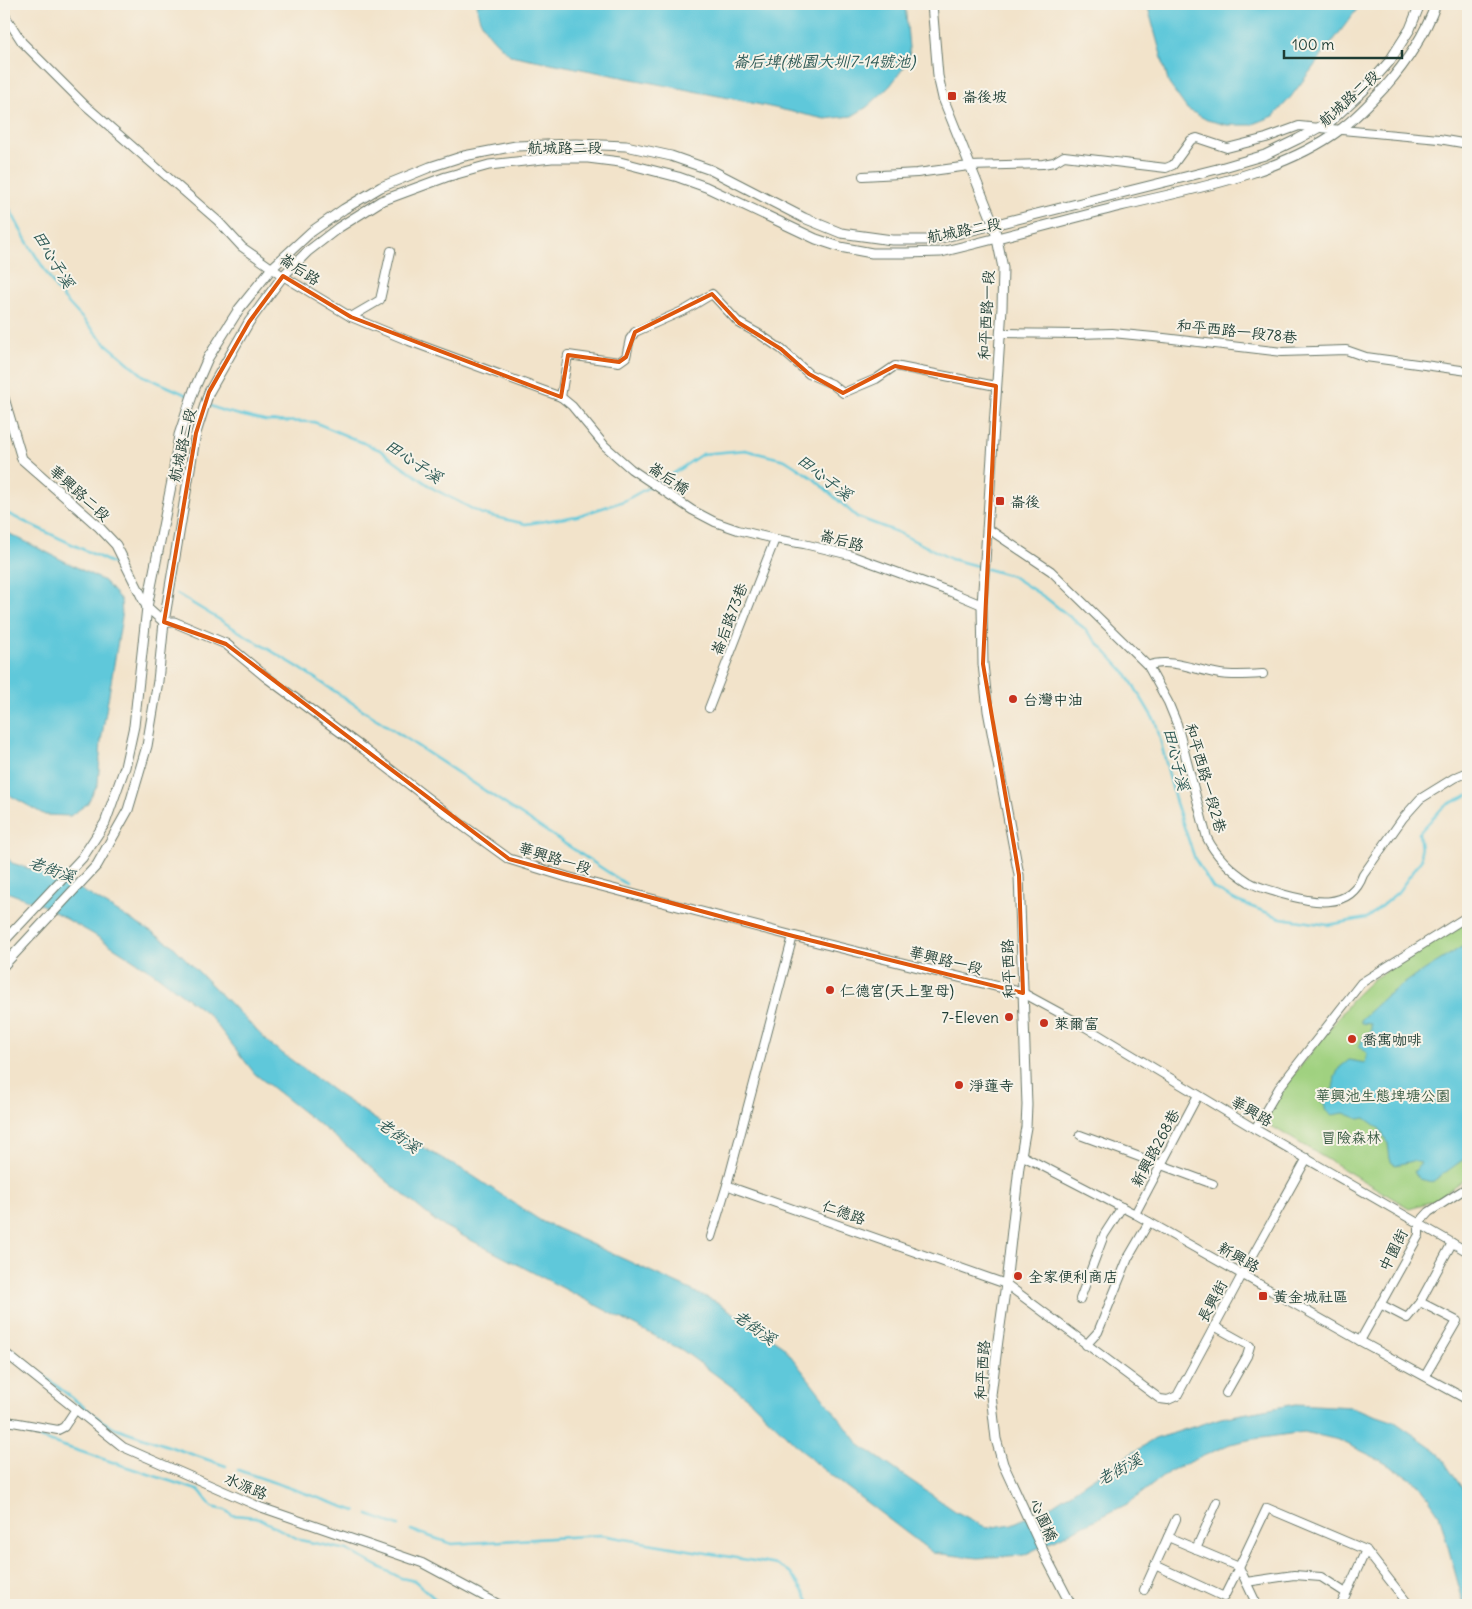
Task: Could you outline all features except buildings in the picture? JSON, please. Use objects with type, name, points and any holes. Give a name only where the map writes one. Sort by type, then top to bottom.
[{"type":"street","name":"和平西路一段","points":[[932,4],[938,76],[943,98],[994,225],[1003,268],[983,587]]},
{"type":"street","name":"航城路二段","points":[[4,941],[82,858],[105,823],[125,767],[134,726],[147,607],[172,481],[179,435],[194,390],[208,358],[240,309],[272,268],[311,232],[344,209],[381,187],[430,167],[464,156],[516,146],[576,144],[626,146],[671,156],[711,170],[804,218],[841,233],[892,240],[933,240],[1218,169],[1265,154],[1331,121],[1363,91],[1389,62],[1410,29],[1420,4]]},
{"type":"street","name":"航城路二段","points":[[4,965],[97,865],[128,810],[147,746],[158,681],[164,622],[196,431],[209,392],[249,322],[283,276],[307,252],[338,228],[381,201],[446,177],[490,164],[552,158],[588,158],[620,162],[678,177],[706,187],[816,239],[848,248],[872,253],[941,252],[1219,182],[1271,166],[1311,148],[1341,129],[1371,102],[1397,73],[1416,46],[1436,4]]},
{"type":"street","name":"崙后路","points":[[4,14],[22,42],[85,105],[218,221],[242,247],[283,276],[351,318],[561,397],[572,406],[605,446],[632,469]]},
{"type":"street","points":[[863,176],[917,173],[970,166],[1043,164],[1054,162],[1064,156],[1166,168],[1172,165],[1191,140],[1197,138],[1227,148],[1266,138],[1299,126],[1439,139],[1468,144]]},
{"type":"street","points":[[351,318],[380,300],[391,251]]},
{"type":"street","points":[[561,397],[568,355],[619,362],[626,357],[630,339],[635,332],[687,309],[712,294],[739,323],[780,349],[809,374],[832,384],[843,393],[876,379],[895,366],[996,386]]},
{"type":"street","name":"和平西路一段78巷","points":[[1000,332],[1112,333],[1282,352],[1346,350],[1366,358],[1468,371]]},
{"type":"street","name":"華興路二段","points":[[4,398],[22,459],[98,526],[116,545],[147,607]]},
{"type":"street","name":"崙后橋","points":[[632,469],[692,510]]},
{"type":"street","name":"崙后路","points":[[692,510],[715,522],[730,527],[850,555],[952,592],[982,605]]},
{"type":"street","name":"和平西路一段2巷","points":[[987,528],[1051,571],[1148,666],[1168,702],[1176,724],[1207,838],[1220,858],[1250,883],[1303,900],[1318,902],[1335,900],[1349,894],[1361,880],[1403,818],[1420,799],[1454,778],[1468,772]]},
{"type":"street","name":"崙后路73巷","points":[[709,708],[775,539]]},
{"type":"street","name":"和平西路","points":[[983,587],[983,664],[988,712],[1019,875],[1027,1105],[1026,1127],[991,1395],[996,1439],[1003,1464],[1018,1496]]},
{"type":"street","name":"華興路一段","points":[[147,607],[164,622],[174,622],[226,644],[266,677],[509,859],[567,877],[793,936],[1023,993]]},
{"type":"street","points":[[1148,666],[1156,663],[1187,666],[1234,676],[1262,674]]},
{"type":"street","points":[[1255,1129],[1279,1088],[1360,983],[1468,916]]},
{"type":"street","points":[[711,1238],[793,936]]},
{"type":"street","name":"華興路","points":[[1023,993],[1082,1025],[1255,1129],[1468,1252]]},
{"type":"street","name":"新興路268巷","points":[[1135,1214],[1198,1095]]},
{"type":"street","points":[[1080,1136],[1213,1184]]},
{"type":"street","name":"新興路","points":[[1022,1155],[1135,1214],[1468,1400]]},
{"type":"street","name":"長興街","points":[[1168,1400],[1177,1396],[1307,1158]]},
{"type":"street","name":"仁德路","points":[[727,1184],[739,1190],[1006,1284],[1160,1399],[1168,1400]]},
{"type":"street","name":"中園街","points":[[1360,1341],[1418,1234],[1420,1223],[1429,1212],[1468,1186]]},
{"type":"street","points":[[1080,1299],[1104,1235],[1122,1207]]},
{"type":"street","points":[[1086,1345],[1098,1332],[1128,1258],[1149,1222]]},
{"type":"street","points":[[1380,1304],[1407,1318],[1420,1302],[1452,1242]]},
{"type":"street","points":[[1420,1302],[1457,1321],[1425,1376]]},
{"type":"street","points":[[1214,1326],[1250,1346],[1226,1392]]},
{"type":"street","name":"水源路","points":[[4,1352],[123,1448],[260,1508],[422,1563],[500,1605]]},
{"type":"street","points":[[4,1422],[58,1430],[64,1427],[76,1409]]},
{"type":"street","name":"心園橋","points":[[1018,1496],[1045,1555],[1071,1605]]},
{"type":"street","points":[[1196,1549],[1217,1502]]},
{"type":"street","points":[[1155,1565],[1224,1598],[1266,1508],[1366,1550],[1409,1605]]},
{"type":"street","points":[[1144,1590],[1176,1519]]},
{"type":"street","points":[[1168,1537],[1239,1567],[1256,1605]]},
{"type":"street","points":[[1341,1605],[1366,1550]]},
{"type":"street","points":[[1246,1582],[1294,1575],[1321,1577],[1346,1593]]},
{"type":"highlighted area","points":[[283,276],[351,317],[561,397],[568,355],[619,362],[626,357],[635,332],[712,294],[739,323],[781,349],[809,374],[843,393],[895,366],[996,386],[983,664],[1019,875],[1023,993],[793,936],[509,859],[226,644],[164,622],[196,433],[209,392],[249,322]]},
{"type":"green space","name":"華興池生態埤塘公園","points":[[1468,918],[1468,1177],[1434,1201],[1409,1208],[1266,1123],[1271,1109],[1285,1086],[1355,996],[1372,980]]},
{"type":"water","name":"崙后埤(桃園大圳7-14號池)","points":[[477,4],[905,4],[910,59],[890,86],[867,107],[852,116],[825,119],[510,55],[493,39],[483,26]]},
{"type":"water","points":[[1147,4],[1361,4],[1290,98],[1274,116],[1251,125],[1227,125],[1207,120],[1187,109],[1169,84]]},
{"type":"water","points":[[4,531],[104,581],[121,600],[122,617],[101,741],[98,784],[87,804],[70,816],[45,815],[11,796],[4,789]]},
{"type":"water","name":"老街溪","points":[[4,854],[12,863],[65,880],[171,944],[271,1045],[339,1095],[393,1131],[467,1172],[541,1221],[717,1302],[783,1346],[860,1445],[955,1511],[987,1528],[1012,1524],[1046,1509],[1155,1439],[1221,1418],[1296,1404],[1351,1407],[1395,1422],[1437,1451],[1468,1497],[1468,1605],[1464,1605],[1439,1514],[1418,1483],[1378,1459],[1339,1440],[1304,1432],[1230,1444],[1170,1471],[1129,1503],[1024,1555],[978,1558],[933,1553],[815,1463],[750,1400],[682,1350],[438,1223],[353,1151],[255,1074],[209,1015],[154,973],[93,934],[42,905],[4,891]]},
{"type":"water","points":[[1468,943],[1468,1161],[1464,1159],[1432,1182],[1420,1179],[1414,1172],[1421,1163],[1413,1161],[1396,1165],[1392,1163],[1388,1144],[1380,1129],[1365,1118],[1359,1119],[1344,1113],[1332,1115],[1325,1110],[1326,1105],[1321,1100],[1333,1089],[1339,1068],[1349,1060],[1365,1063],[1367,1053],[1359,1047],[1365,1034],[1371,1032],[1371,1024],[1361,1023],[1361,1019],[1386,996]]},
{"type":"waterway","name":"田心子溪","points":[[4,198],[26,240],[59,293],[104,342],[144,376],[189,396]]},
{"type":"waterway","name":"田心子溪","points":[[208,405],[223,411],[265,421],[314,422],[380,450],[434,489],[482,514],[526,524],[577,516],[624,501],[674,473],[702,454],[745,450],[785,460],[813,478],[857,517],[897,532],[951,559],[981,567]]},
{"type":"waterway","points":[[4,512],[116,565]]},
{"type":"waterway","name":"田心子溪","points":[[987,569],[1012,576],[1046,598],[1084,628],[1128,676],[1156,723],[1176,803],[1195,859],[1213,888],[1239,902],[1281,918],[1328,925],[1367,918],[1398,892],[1422,859],[1419,833],[1444,806],[1468,795]]},
{"type":"waterway","points":[[177,594],[298,667],[626,884]]},
{"type":"waterway","points":[[4,1345],[102,1421],[116,1428],[226,1466]]},
{"type":"waterway","points":[[6,1427],[200,1491],[212,1507],[225,1510],[232,1515],[256,1517],[300,1540],[347,1550],[401,1578],[415,1581],[442,1605]]},
{"type":"waterway","points":[[238,1470],[356,1511]]},
{"type":"waterway","points":[[368,1515],[399,1526]]},
{"type":"waterway","points":[[411,1530],[452,1544],[601,1535],[777,1565],[791,1573],[812,1605]]},
{"type":"place","name":"崙後坡","points":[[952,96]]},
{"type":"place","name":"崙後","points":[[1000,501]]},
{"type":"place","name":"台灣中油","points":[[1013,699]]},
{"type":"place","name":"仁德宮(天上聖母)","points":[[830,990]]},
{"type":"place","name":"7-Eleven","points":[[1009,1017]]},
{"type":"place","name":"萊爾富","points":[[1044,1023]]},
{"type":"place","name":"喬寓咖啡","points":[[1352,1039]]},
{"type":"place","name":"淨蓮寺","points":[[959,1085]]},
{"type":"place","name":"全家便利商店","points":[[1018,1276]]},
{"type":"place","name":"黃金城社區","points":[[1263,1296]]},
{"type":"park label","name":"冒險森林","points":[[1351,1137]]}]
